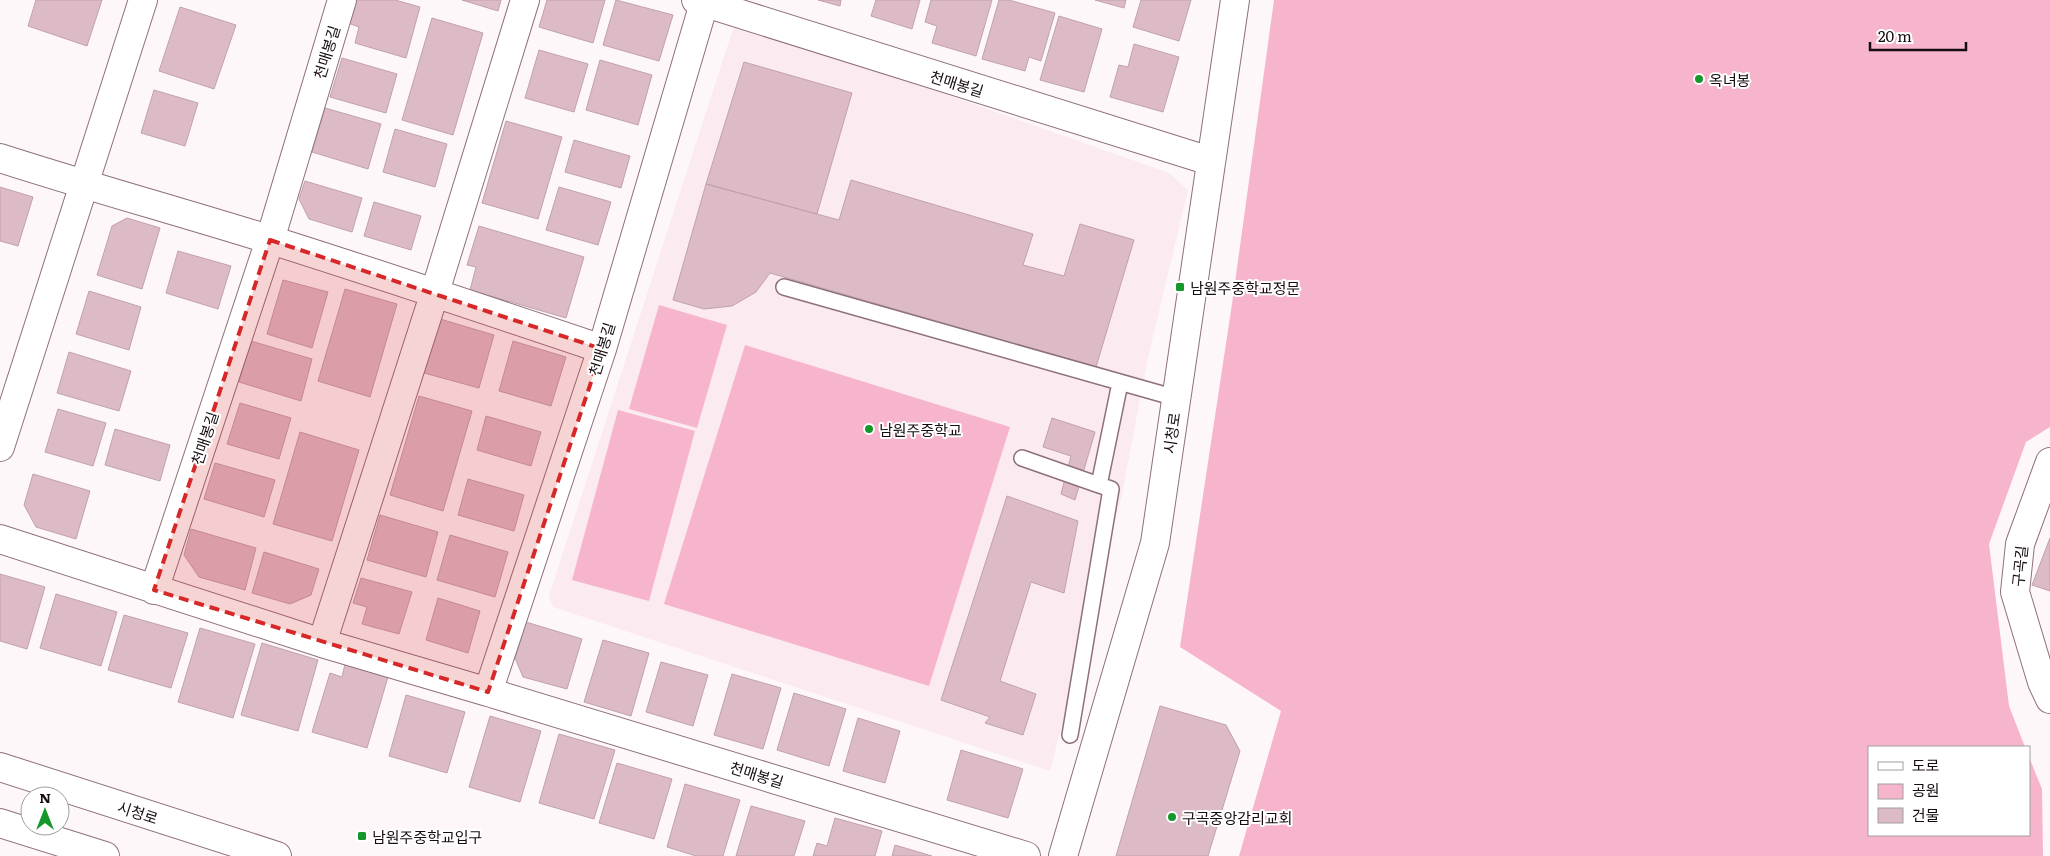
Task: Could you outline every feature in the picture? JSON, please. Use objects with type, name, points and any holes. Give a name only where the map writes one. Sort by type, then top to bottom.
[{"type":"street","points":[[0,447],[143,0]]},
{"type":"street","name":"천매봉길","points":[[154,590],[270,240],[342,0]]},
{"type":"street","points":[[322,643],[435,292],[525,0]]},
{"type":"street","name":"시청로","points":[[1063,856],[1155,543],[1235,0]]},
{"type":"street","name":"천매봉길","points":[[488,692],[602,349],[702,1],[1210,161]]},
{"type":"street","points":[[0,158],[435,292],[602,349]]},
{"type":"street","name":"구곡길","points":[[2050,462],[2020,544],[2015,592],[2042,682],[2050,699]]},
{"type":"street","name":"천매봉길","points":[[0,539],[322,643],[1026,856]]},
{"type":"street","name":"시청로","points":[[0,767],[276,856]]},
{"type":"street","points":[[0,823],[105,856]]},
{"type":"lane","points":[[784,287],[1176,398]]},
{"type":"lane","points":[[1099,485],[1120,383]]},
{"type":"lane","points":[[1022,458],[1111,489],[1070,735]]},
{"type":"highlighted area","points":[[270,240],[602,349],[488,692],[154,590]]},
{"type":"shaded area","name":"남원주중학교","points":[[741,22],[1169,173],[1188,190],[1147,362],[1122,495],[1050,771],[553,607],[549,596],[733,29]]},
{"type":"green space","points":[[1274,0],[2050,0],[2050,427],[2026,442],[1989,544],[2009,706],[2025,746],[1868,746],[1868,836],[2030,836],[2030,759],[2042,789],[2043,856],[1239,856],[1281,711],[1180,647],[1232,304]]},
{"type":"green space","points":[[659,305],[727,325],[697,428],[629,409]]},
{"type":"green space","points":[[745,345],[1010,427],[929,686],[664,604]]},
{"type":"green space","points":[[618,410],[695,431],[649,601],[572,580]]},
{"type":"building","points":[[36,0],[102,0],[87,46],[28,26]]},
{"type":"building","points":[[355,0],[395,0],[420,7],[406,58],[355,43],[359,27],[348,23]]},
{"type":"building","points":[[462,0],[501,0],[498,11]]},
{"type":"building","points":[[547,0],[605,0],[593,43],[539,27]]},
{"type":"building","points":[[616,0],[673,15],[659,61],[603,45]]},
{"type":"building","points":[[818,0],[841,0],[840,6]]},
{"type":"building","points":[[876,0],[920,0],[912,29],[871,16]]},
{"type":"building","points":[[931,0],[992,0],[976,56],[932,43],[937,26],[925,22]]},
{"type":"building","points":[[999,0],[1009,0],[1055,13],[1041,61],[1029,57],[1025,71],[982,59]]},
{"type":"building","points":[[1095,0],[1126,0],[1124,8]]},
{"type":"building","points":[[1141,0],[1191,0],[1179,41],[1133,27]]},
{"type":"building","points":[[180,7],[236,25],[214,89],[159,71]]},
{"type":"building","points":[[1059,16],[1102,29],[1084,92],[1040,80]]},
{"type":"building","points":[[432,18],[483,33],[453,135],[402,120]]},
{"type":"building","points":[[1134,44],[1179,57],[1163,112],[1110,97],[1119,65],[1128,67]]},
{"type":"building","points":[[539,50],[588,64],[574,112],[525,98]]},
{"type":"building","points":[[342,58],[397,74],[386,113],[330,97]]},
{"type":"building","points":[[600,60],[652,75],[638,125],[586,110]]},
{"type":"building","points":[[744,62],[852,93],[817,214],[706,184]]},
{"type":"building","points":[[154,90],[198,103],[185,146],[141,133]]},
{"type":"building","points":[[325,108],[381,124],[368,169],[312,152]]},
{"type":"building","points":[[506,121],[562,137],[538,219],[482,203]]},
{"type":"building","points":[[395,129],[447,144],[435,187],[383,172]]},
{"type":"building","points":[[574,140],[630,156],[621,188],[565,172]]},
{"type":"building","points":[[851,180],[1033,234],[1023,265],[1064,276],[1080,224],[1134,240],[1096,367],[770,273],[756,292],[732,306],[704,309],[673,300],[706,184],[839,220]]},
{"type":"building","points":[[305,181],[362,198],[352,232],[309,219],[299,199]]},
{"type":"building","points":[[0,187],[33,197],[18,246],[0,241]]},
{"type":"building","points":[[559,187],[611,202],[598,245],[546,230]]},
{"type":"building","points":[[374,202],[421,216],[411,250],[364,236]]},
{"type":"building","points":[[127,218],[160,228],[142,289],[97,275],[112,226]]},
{"type":"building","points":[[479,226],[584,257],[566,318],[470,290],[476,267],[467,265]]},
{"type":"building","points":[[178,251],[231,266],[218,309],[166,293]]},
{"type":"building","points":[[283,280],[328,292],[312,348],[267,334]]},
{"type":"building","points":[[345,289],[397,304],[370,397],[318,381]]},
{"type":"building","points":[[89,291],[141,307],[129,350],[76,334]]},
{"type":"building","points":[[440,319],[494,335],[479,388],[424,373]]},
{"type":"building","points":[[251,341],[312,359],[301,401],[239,382]]},
{"type":"building","points":[[513,341],[566,357],[551,406],[499,391]]},
{"type":"building","points":[[69,352],[131,371],[119,411],[57,393]]},
{"type":"building","points":[[419,396],[472,411],[443,511],[390,495]]},
{"type":"building","points":[[240,403],[291,418],[279,459],[227,444]]},
{"type":"building","points":[[58,409],[106,423],[93,466],[45,452]]},
{"type":"building","points":[[486,416],[541,432],[531,466],[477,450]]},
{"type":"building","points":[[1052,418],[1095,432],[1075,500],[1061,494],[1071,456],[1043,447]]},
{"type":"building","points":[[115,429],[170,445],[160,481],[105,465]]},
{"type":"building","points":[[300,432],[359,450],[332,541],[273,524]]},
{"type":"building","points":[[215,463],[275,480],[264,517],[204,499]]},
{"type":"building","points":[[33,474],[90,491],[76,539],[36,527],[24,505]]},
{"type":"building","points":[[468,479],[524,495],[514,531],[458,515]]},
{"type":"building","points":[[1007,496],[1078,521],[1064,593],[1031,582],[1000,681],[1036,694],[1023,735],[985,723],[990,717],[941,700]]},
{"type":"building","points":[[380,515],[438,532],[426,577],[367,560]]},
{"type":"building","points":[[191,529],[256,548],[245,590],[199,577],[184,555]]},
{"type":"building","points":[[450,535],[508,552],[495,597],[437,580]]},
{"type":"building","points":[[2050,538],[2050,591],[2032,585]]},
{"type":"building","points":[[264,552],[319,569],[311,595],[290,604],[252,593]]},
{"type":"building","points":[[0,574],[45,587],[27,649],[0,641]]},
{"type":"building","points":[[361,578],[412,592],[399,634],[362,624],[367,607],[353,603]]},
{"type":"building","points":[[56,594],[117,612],[101,666],[40,648]]},
{"type":"building","points":[[438,598],[480,611],[468,653],[426,640]]},
{"type":"building","points":[[124,615],[188,633],[171,688],[108,670]]},
{"type":"building","points":[[526,622],[582,639],[567,689],[523,677],[515,658]]},
{"type":"building","points":[[200,628],[255,644],[233,718],[178,702]]},
{"type":"building","points":[[603,640],[649,653],[631,716],[584,702]]},
{"type":"building","points":[[262,643],[318,660],[298,731],[241,715]]},
{"type":"building","points":[[661,662],[708,675],[693,726],[646,712]]},
{"type":"building","points":[[345,664],[388,677],[367,748],[312,732],[330,673],[342,677]]},
{"type":"building","points":[[732,674],[781,688],[763,749],[714,735]]},
{"type":"building","points":[[794,693],[846,709],[829,766],[777,750]]},
{"type":"building","points":[[406,695],[465,712],[447,773],[389,756]]},
{"type":"building","points":[[1160,706],[1226,725],[1240,751],[1208,856],[1116,856]]},
{"type":"building","points":[[490,716],[541,731],[520,802],[469,787]]},
{"type":"building","points":[[858,718],[900,731],[885,783],[843,771]]},
{"type":"building","points":[[559,734],[615,750],[594,819],[539,803]]},
{"type":"building","points":[[961,750],[1023,769],[1008,818],[947,800]]},
{"type":"building","points":[[617,763],[672,779],[654,839],[599,823]]},
{"type":"building","points":[[685,784],[740,800],[723,856],[696,856],[667,847]]},
{"type":"building","points":[[751,806],[805,821],[794,856],[736,856]]},
{"type":"building","points":[[835,818],[882,831],[875,856],[813,856],[817,843],[827,846]]},
{"type":"building","points":[[895,845],[932,856],[892,856]]},
{"type":"place","name":"옥녀봉","points":[[1699,79]]},
{"type":"place","name":"남원주중학교정문","points":[[1180,287]]},
{"type":"place","name":"남원주중학교","points":[[869,429]]},
{"type":"place","name":"구곡중앙감리교회","points":[[1172,817]]},
{"type":"place","name":"남원주중학교입구","points":[[362,836]]}]
